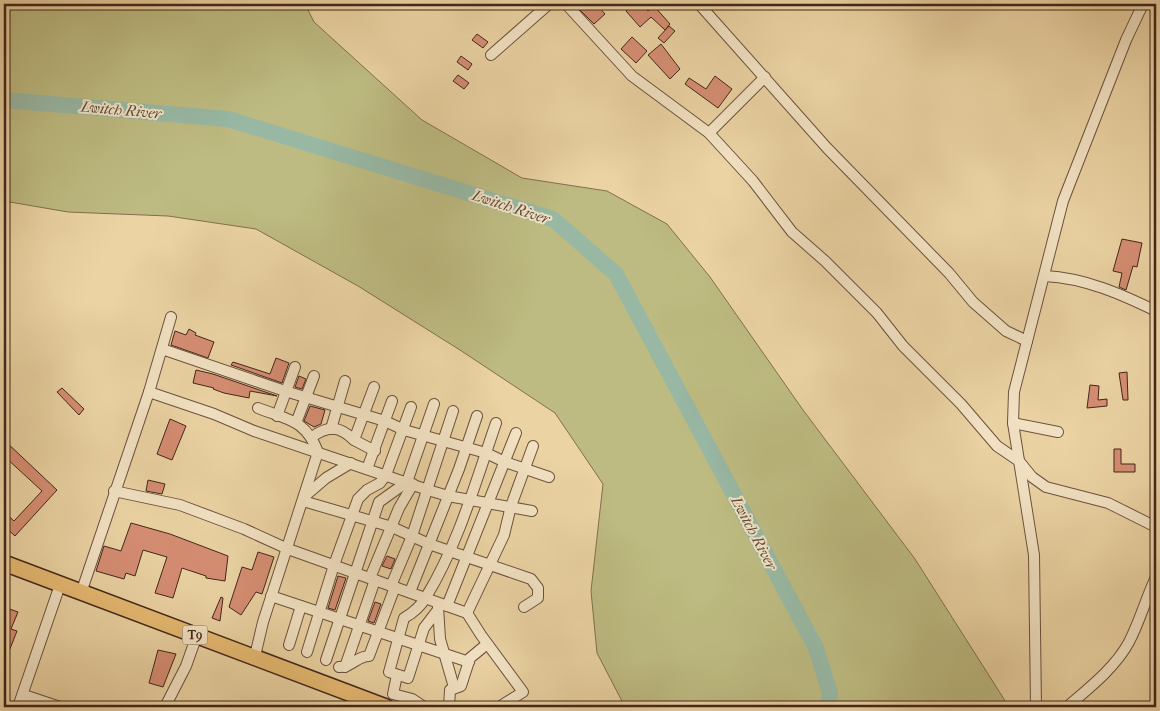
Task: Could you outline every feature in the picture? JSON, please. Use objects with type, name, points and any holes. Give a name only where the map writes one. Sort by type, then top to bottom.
[{"type":"highway","name":"T9","points":[[4,563],[255,656],[386,707]]},
{"type":"street","points":[[491,55],[549,4]]},
{"type":"street","points":[[566,4],[632,76],[708,133],[753,181],[792,232],[825,260],[877,313],[903,346],[961,404],[997,446],[1019,461],[1032,477],[1046,487],[1108,503],[1156,527]]},
{"type":"street","points":[[699,4],[827,148],[949,273],[973,302],[998,326],[1027,341]]},
{"type":"street","points":[[1036,707],[1034,555],[1013,423],[1014,392],[1063,201],[1126,40],[1143,4]]},
{"type":"street","points":[[708,133],[765,77]]},
{"type":"street","points":[[1045,276],[1069,278],[1099,286],[1156,311]]},
{"type":"street","points":[[81,592],[114,491],[150,392],[171,317]]},
{"type":"street","points":[[162,349],[285,391],[338,405],[385,421],[404,430],[424,434],[466,449],[486,453],[504,462],[549,477]]},
{"type":"street","points":[[277,416],[295,367]]},
{"type":"street","points":[[296,423],[314,376]]},
{"type":"street","points":[[331,428],[345,381]]},
{"type":"street","points":[[354,440],[374,387]]},
{"type":"street","points":[[150,392],[214,414],[254,431],[428,490],[448,496],[532,511]]},
{"type":"street","points":[[367,469],[392,401]]},
{"type":"street","points":[[434,404],[410,483],[392,527],[342,667],[364,656],[369,656],[428,490],[453,411]]},
{"type":"street","points":[[307,652],[334,565],[358,499],[368,490],[380,484],[386,475],[411,407]]},
{"type":"street","points":[[255,656],[271,596],[288,549],[318,452],[312,437],[304,428],[258,408]]},
{"type":"street","points":[[410,592],[466,449],[476,416]]},
{"type":"street","points":[[496,423],[449,551],[426,598],[414,612],[404,618],[389,672],[408,678],[427,622],[441,607],[468,558],[516,433]]},
{"type":"street","points":[[1013,423],[1058,432]]},
{"type":"street","points":[[312,437],[319,432],[331,428],[344,430],[354,440],[375,451]]},
{"type":"street","points":[[467,613],[504,536],[511,506],[533,446]]},
{"type":"street","points":[[303,500],[326,478],[351,463]]},
{"type":"street","points":[[326,660],[379,502],[410,483]]},
{"type":"street","points":[[114,491],[180,504],[244,529],[288,549],[426,598],[441,607],[467,613],[522,692],[499,707]]},
{"type":"street","points":[[303,500],[392,527],[430,544],[531,579],[538,588],[538,598],[524,607]]},
{"type":"street","points":[[1067,707],[1095,682],[1121,654],[1133,634],[1156,577]]},
{"type":"street","points":[[18,707],[60,585]]},
{"type":"street","points":[[271,596],[469,662]]},
{"type":"street","points":[[289,645],[302,606]]},
{"type":"street","points":[[441,607],[440,621],[443,652],[454,687]]},
{"type":"street","points":[[165,707],[186,666],[197,636]]},
{"type":"street","points":[[449,707],[450,690],[461,686],[470,658],[488,644]]},
{"type":"street","points":[[398,675],[393,694],[412,699],[424,707]]},
{"type":"street","points":[[24,694],[60,707]]},
{"type":"shaded area","points":[[4,4],[305,4],[314,22],[422,120],[522,178],[607,191],[667,224],[710,277],[803,410],[915,559],[1009,707],[625,707],[597,653],[591,591],[603,484],[555,413],[358,286],[256,229],[168,216],[68,212],[4,201]]},
{"type":"building","points":[[587,4],[596,4],[605,14],[594,24],[580,10]]},
{"type":"building","points":[[634,4],[641,4],[648,11],[654,6],[670,24],[665,30],[651,17],[640,27],[626,11]]},
{"type":"building","points":[[669,26],[675,31],[664,43],[658,38]]},
{"type":"building","points":[[477,34],[488,42],[483,48],[472,40]]},
{"type":"building","points":[[632,37],[647,51],[636,63],[621,49]]},
{"type":"building","points":[[661,44],[680,69],[670,79],[648,55]]},
{"type":"building","points":[[461,56],[472,64],[468,70],[457,62]]},
{"type":"building","points":[[458,75],[469,83],[464,89],[453,81]]},
{"type":"building","points":[[715,76],[732,89],[718,108],[685,84],[689,78],[706,89]]},
{"type":"building","points":[[1122,239],[1142,243],[1137,267],[1133,266],[1126,290],[1119,287],[1122,273],[1113,271]]},
{"type":"building","points":[[189,329],[196,333],[195,335],[214,342],[208,358],[171,345],[175,331],[186,335]]},
{"type":"building","points":[[276,358],[289,363],[282,383],[231,365],[233,362],[270,374]]},
{"type":"building","points":[[196,370],[277,396],[250,391],[249,398],[224,393],[214,388],[193,383]]},
{"type":"building","points":[[1127,372],[1128,400],[1123,400],[1119,373]]},
{"type":"building","points":[[299,376],[306,379],[302,389],[295,387]]},
{"type":"building","points":[[1090,385],[1099,386],[1098,400],[1107,399],[1107,406],[1087,408]]},
{"type":"building","points":[[62,388],[84,409],[79,415],[57,392]]},
{"type":"building","points":[[310,406],[325,410],[321,424],[314,427],[304,421]]},
{"type":"building","points":[[170,419],[186,426],[172,460],[157,454]]},
{"type":"building","points":[[4,440],[57,490],[15,536],[4,526],[4,512],[14,521],[42,491],[4,456]]},
{"type":"building","points":[[1114,449],[1121,449],[1121,464],[1135,464],[1135,472],[1114,472]]},
{"type":"building","points":[[148,480],[165,484],[162,494],[146,491]]},
{"type":"building","points":[[131,523],[170,534],[228,556],[225,581],[206,578],[206,576],[182,568],[173,598],[155,593],[167,557],[143,550],[135,576],[126,573],[124,579],[96,571],[104,546],[121,551]]},
{"type":"building","points":[[258,552],[274,557],[262,594],[256,592],[241,615],[229,607],[242,567],[252,570]]},
{"type":"building","points":[[387,556],[395,559],[391,569],[382,566]]},
{"type":"building","points":[[338,576],[346,578],[335,610],[328,608]]},
{"type":"building","points":[[221,597],[223,598],[220,621],[212,618]]},
{"type":"building","points":[[375,602],[381,604],[374,623],[368,621]]},
{"type":"building","points":[[4,607],[18,612],[11,629],[17,631],[4,664]]},
{"type":"building","points":[[158,650],[176,654],[163,687],[149,683]]},
{"type":"waterway","name":"Lwitch River","points":[[4,100],[228,119],[553,219],[616,274],[816,648],[830,693],[828,707]]}]
